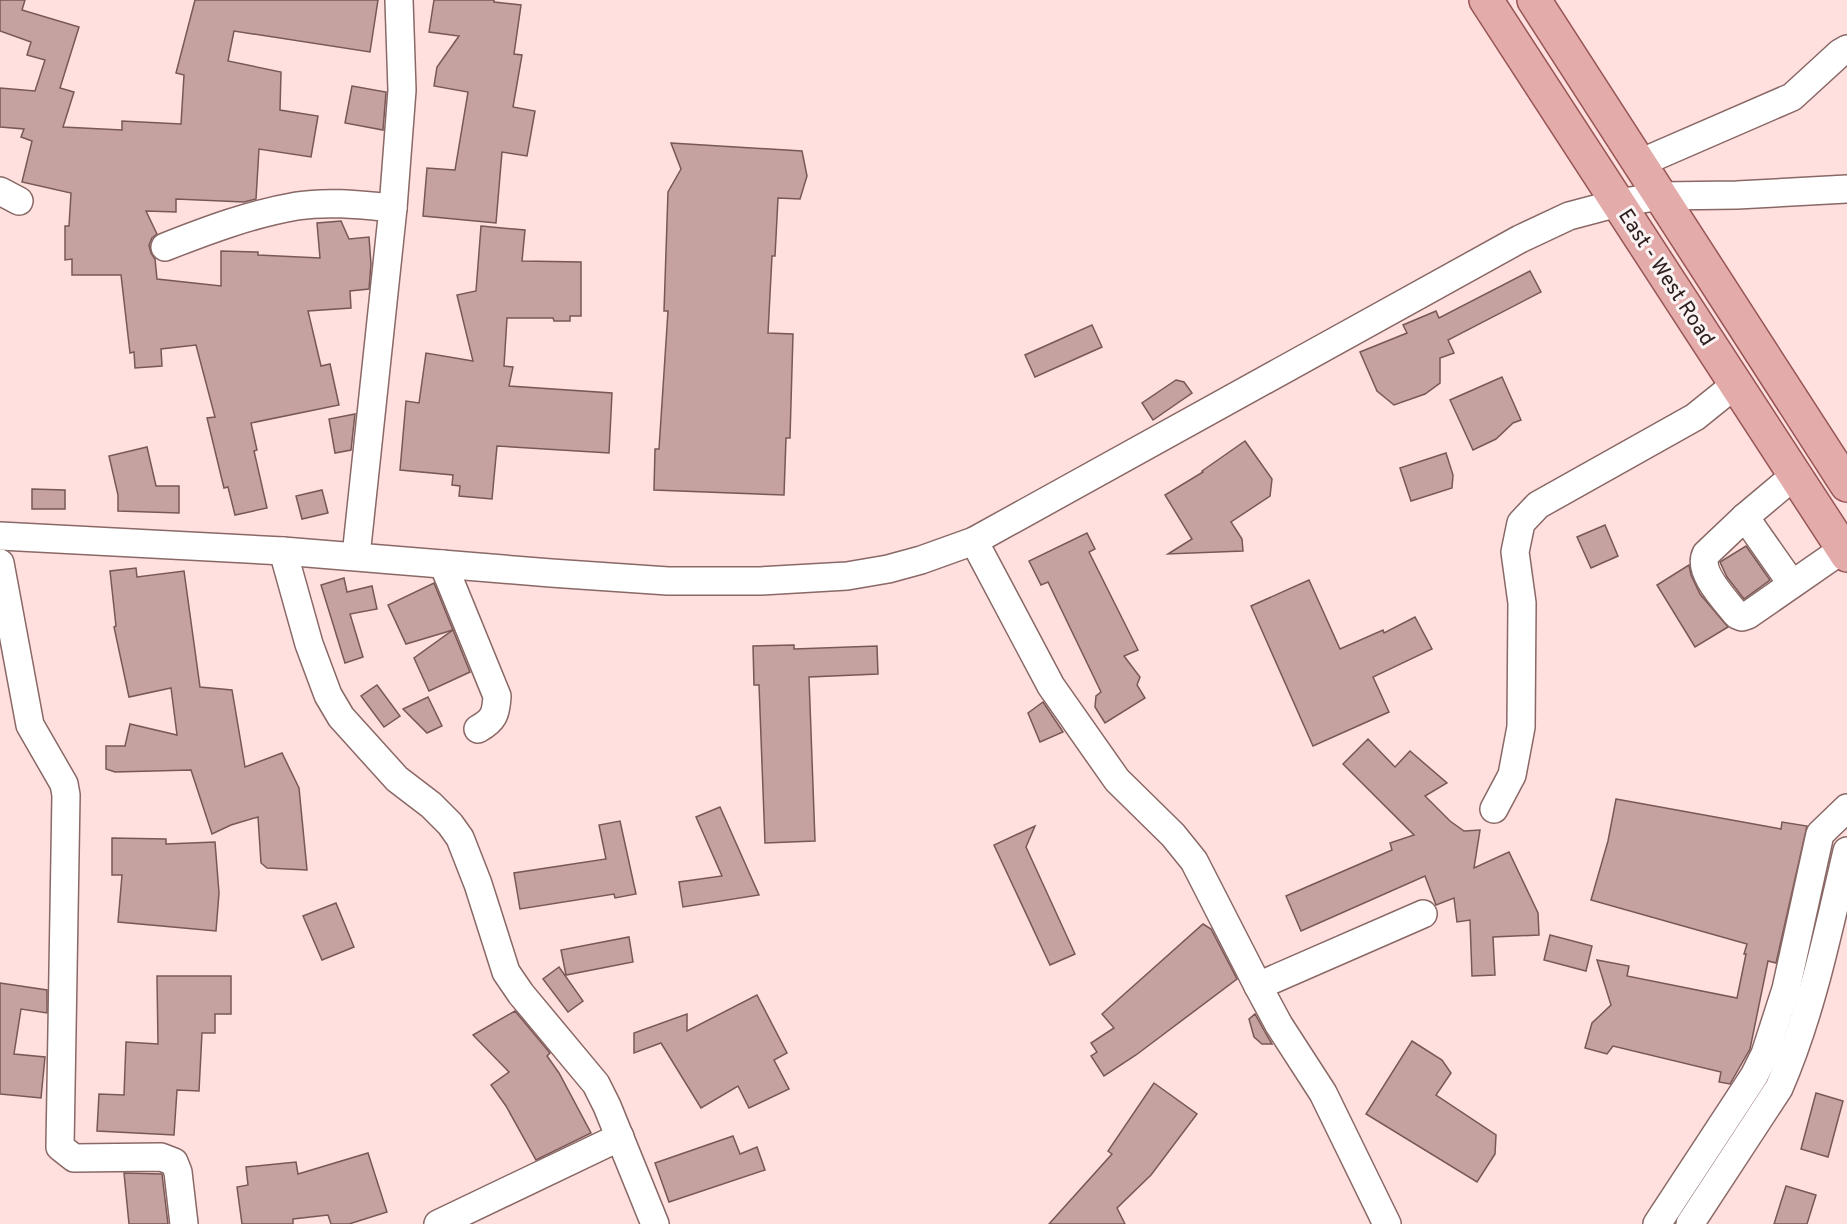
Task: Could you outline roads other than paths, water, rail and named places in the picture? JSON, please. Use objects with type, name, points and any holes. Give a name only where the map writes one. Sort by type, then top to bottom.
[{"type":"main road","name":"East - West Road","points":[[1486,0],[1845,552]]},
{"type":"main road","name":"East - West Road","points":[[1534,0],[1847,485]]},
{"type":"street","points":[[356,556],[393,208],[402,90],[399,0]]},
{"type":"street","points":[[1640,163],[1792,96],[1847,49]]},
{"type":"street","points":[[0,536],[283,550],[668,581],[810,580],[888,569],[974,541],[1520,239],[1569,216],[1618,203],[1661,196],[1737,195],[1847,189]]},
{"type":"street","points":[[165,247],[216,227],[299,206],[352,204],[393,208]]},
{"type":"street","points":[[1494,809],[1512,775],[1521,727],[1521,603],[1515,552],[1521,523],[1538,505],[1695,417],[1736,384]]},
{"type":"street","points":[[1795,475],[1706,554],[1703,566],[1710,579],[1737,615],[1748,615],[1792,584],[1845,552]]},
{"type":"street","points":[[1745,517],[1792,584]]},
{"type":"street","points":[[974,541],[1051,686],[1117,780],[1173,835],[1194,861],[1279,1025],[1323,1093],[1387,1224]]},
{"type":"street","points":[[283,550],[309,644],[328,695],[340,717],[397,779],[431,805],[460,838],[478,884],[506,972],[521,994],[596,1084],[655,1224]]},
{"type":"street","points":[[0,563],[30,725],[64,784],[66,795],[60,1147],[74,1158],[161,1157],[174,1162],[178,1172],[184,1224]]},
{"type":"street","points":[[443,564],[497,696],[496,712],[488,723],[478,729]]},
{"type":"street","points":[[1657,1224],[1754,1076],[1765,1054],[1786,989],[1820,834],[1847,808]]},
{"type":"street","points":[[1690,1224],[1779,1088],[1789,1065],[1813,992],[1847,851]]},
{"type":"street","points":[[1258,986],[1423,914]]},
{"type":"street","points":[[438,1224],[620,1137]]},
{"type":"street","points":[[1714,1138],[1737,1152]]}]
